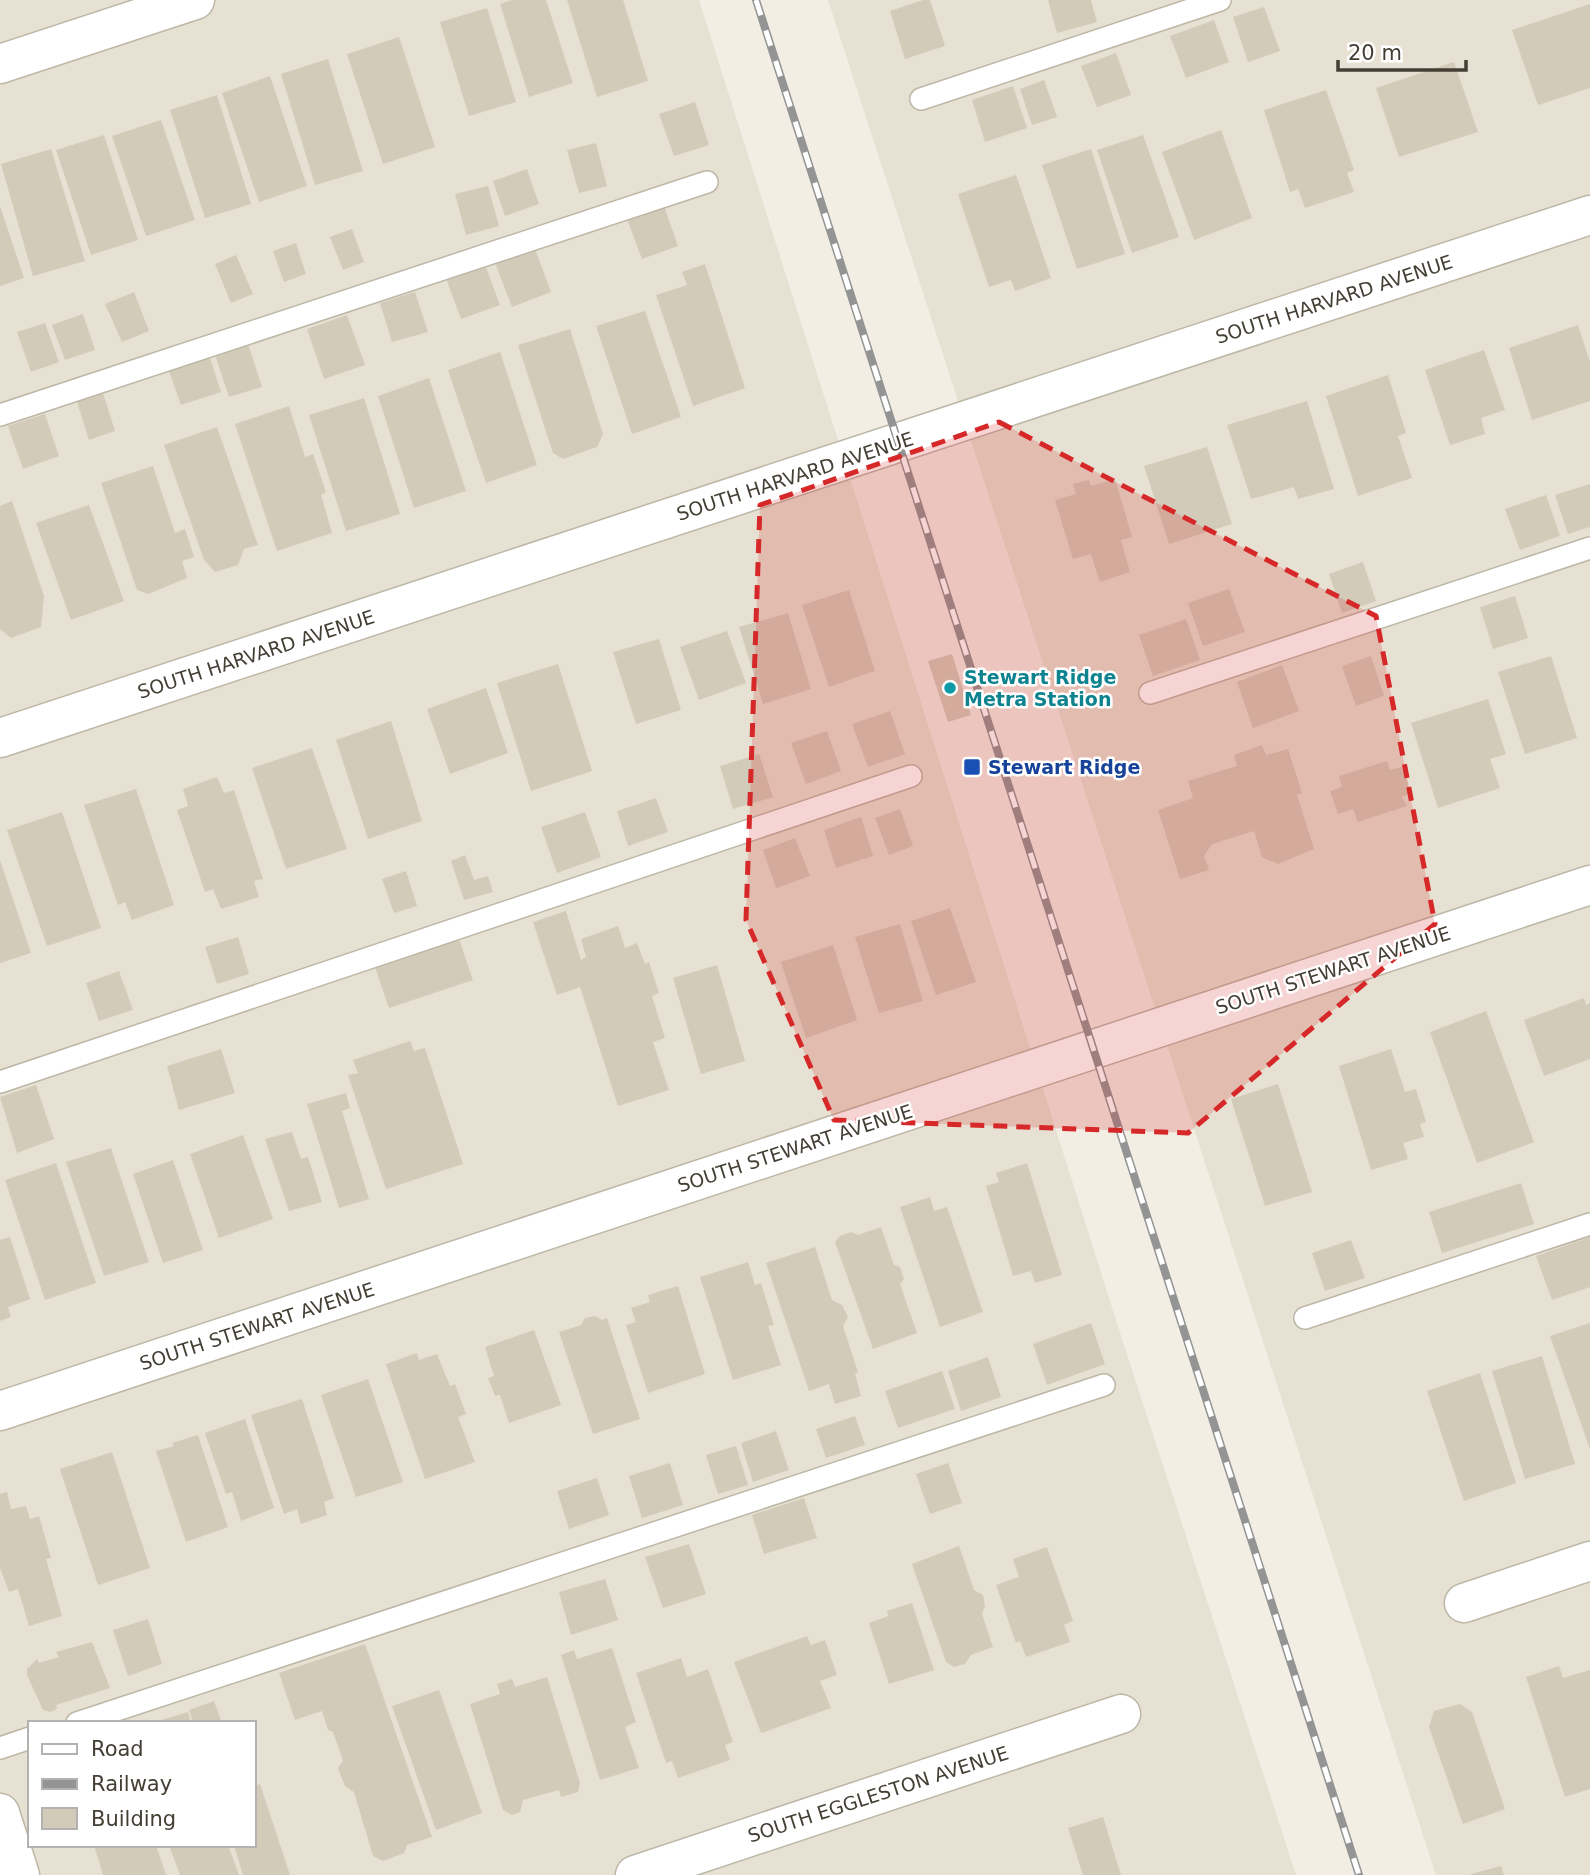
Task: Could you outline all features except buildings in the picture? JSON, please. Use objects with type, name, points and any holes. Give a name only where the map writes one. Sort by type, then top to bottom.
[{"type":"street","points":[[0,65],[195,0]]},
{"type":"street","name":"SOUTH HARVARD AVENUE","points":[[0,738],[1590,215]]},
{"type":"street","name":"SOUTH STEWART AVENUE","points":[[0,1411],[1590,885]]},
{"type":"street","points":[[1464,1603],[1590,1561]]},
{"type":"street","name":"SOUTH EGGLESTON AVENUE","points":[[635,1875],[1121,1714]]},
{"type":"street","points":[[0,1813],[20,1875]]},
{"type":"lane","points":[[921,99],[1220,0]]},
{"type":"lane","points":[[0,415],[707,182]]},
{"type":"lane","points":[[1150,693],[1590,548]]},
{"type":"lane","points":[[0,1082],[911,776]]},
{"type":"lane","points":[[1305,1318],[1590,1224]]},
{"type":"lane","points":[[83,1721],[1104,1385]]},
{"type":"lane","points":[[0,1748],[28,1739]]},
{"type":"highlighted area","points":[[999,422],[1376,616],[1435,924],[1188,1133],[834,1120],[746,920],[760,505]]},
{"type":"shaded area","points":[[0,0],[699,0],[1122,1339],[1296,1875],[0,1875]]},
{"type":"shaded area","points":[[828,0],[1590,0],[1590,1875],[1436,1875]]},
{"type":"railway","points":[[756,0],[1359,1875]]},
{"type":"place","name":"Stewart Ridge Metra Station","points":[[950,688]]},
{"type":"place","name":"Stewart Ridge","points":[[972,767]]}]
